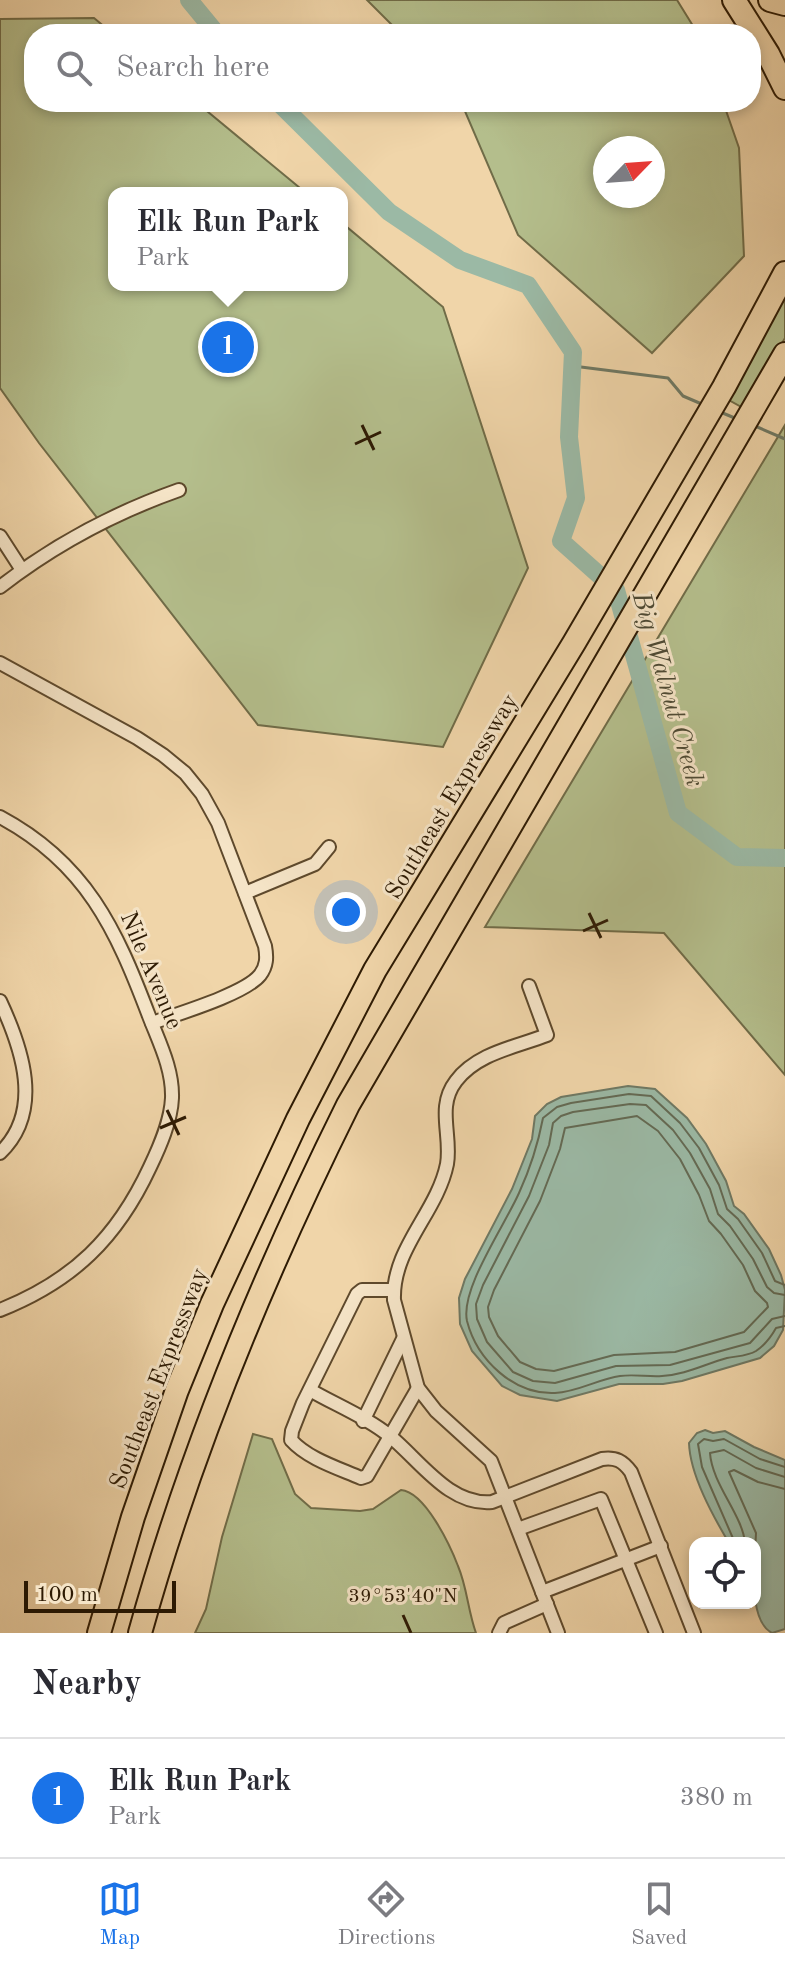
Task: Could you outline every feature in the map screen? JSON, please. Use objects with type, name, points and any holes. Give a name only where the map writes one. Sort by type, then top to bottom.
[{"type":"highway","points":[[734,0],[749,24]]},
{"type":"highway","points":[[770,0],[785,4]]},
{"type":"highway","points":[[761,43],[785,88]]},
{"type":"highway","points":[[773,295],[785,259]]},
{"type":"highway","name":"Southeast Expressway","points":[[99,1633],[133,1517],[177,1390],[267,1183],[375,970],[574,643],[724,387],[785,273]]},
{"type":"highway","points":[[140,1633],[173,1519],[209,1416],[251,1310],[308,1186],[390,1031],[785,354]]},
{"type":"street","points":[[0,587],[22,570],[113,516],[179,490]]},
{"type":"street","points":[[0,536],[22,570]]},
{"type":"street","points":[[0,663],[163,755],[185,773],[209,805],[266,952],[262,972],[242,989],[152,1023]]},
{"type":"street","name":"Nile Avenue","points":[[0,817],[35,837],[58,856],[82,882],[116,934],[165,1058],[172,1100],[157,1153],[125,1215],[89,1257],[55,1283],[0,1310]]},
{"type":"street","points":[[245,893],[315,864],[329,847]]},
{"type":"street","points":[[529,986],[547,1035],[479,1060],[455,1082],[444,1113],[447,1164],[402,1256],[393,1290],[395,1311],[418,1388],[429,1404],[491,1461],[558,1633]]},
{"type":"street","points":[[0,1001],[27,1081],[25,1106],[4,1148]]},
{"type":"street","points":[[393,1290],[362,1290],[357,1294],[310,1390],[291,1440],[310,1454],[361,1478],[372,1471],[418,1388]]},
{"type":"street","points":[[363,1421],[403,1339]]},
{"type":"street","points":[[310,1390],[390,1437],[464,1500],[478,1504],[492,1502],[597,1460],[613,1458],[631,1472],[694,1633]]},
{"type":"street","points":[[518,1529],[601,1499],[656,1633]]},
{"type":"street","points":[[499,1633],[504,1623],[545,1598],[661,1546]]},
{"type":"green space","points":[[367,0],[677,0],[692,24],[391,24]]},
{"type":"green space","points":[[94,18],[101,24],[24,24],[24,112],[208,112],[299,187],[108,187],[108,291],[348,291],[348,228],[443,307],[528,568],[443,747],[258,725],[39,443],[0,388],[0,19]]},
{"type":"green space","points":[[465,112],[726,112],[739,148],[744,256],[652,353],[518,235]]},
{"type":"green space","points":[[785,290],[785,338],[745,409],[727,399]]},
{"type":"green space","points":[[785,425],[785,1075],[664,933],[485,927]]},
{"type":"green space","points":[[253,1434],[272,1439],[295,1494],[311,1508],[373,1509],[401,1490],[419,1500],[436,1521],[454,1557],[476,1633],[195,1633],[206,1609],[222,1537]]},
{"type":"water","points":[[628,1086],[655,1089],[687,1118],[706,1144],[726,1181],[734,1206],[744,1214],[769,1249],[781,1275],[785,1290],[783,1330],[774,1346],[760,1358],[682,1381],[619,1384],[557,1401],[520,1395],[502,1386],[472,1351],[460,1324],[459,1298],[465,1279],[512,1189],[532,1139],[535,1116],[547,1104],[561,1097]]},
{"type":"water","points":[[705,1430],[713,1433],[725,1431],[785,1460],[785,1629],[772,1633],[759,1617],[761,1537],[726,1537],[698,1482],[689,1443],[697,1433]]},
{"type":"waterway","name":"Big Walnut Creek","points":[[189,0],[209,24]]},
{"type":"waterway","name":"Big Walnut Creek","points":[[288,112],[389,212],[460,260],[528,285],[573,352],[569,437],[576,498],[561,541],[616,590],[678,813],[737,857],[785,858]]},
{"type":"waterway","points":[[573,366],[668,378],[683,396],[704,405]]},
{"type":"waterway","points":[[718,411],[737,419]]},
{"type":"waterway","points":[[755,426],[785,439]]},
{"type":"place","name":"Elk Run Park","points":[[228,347]]}]
